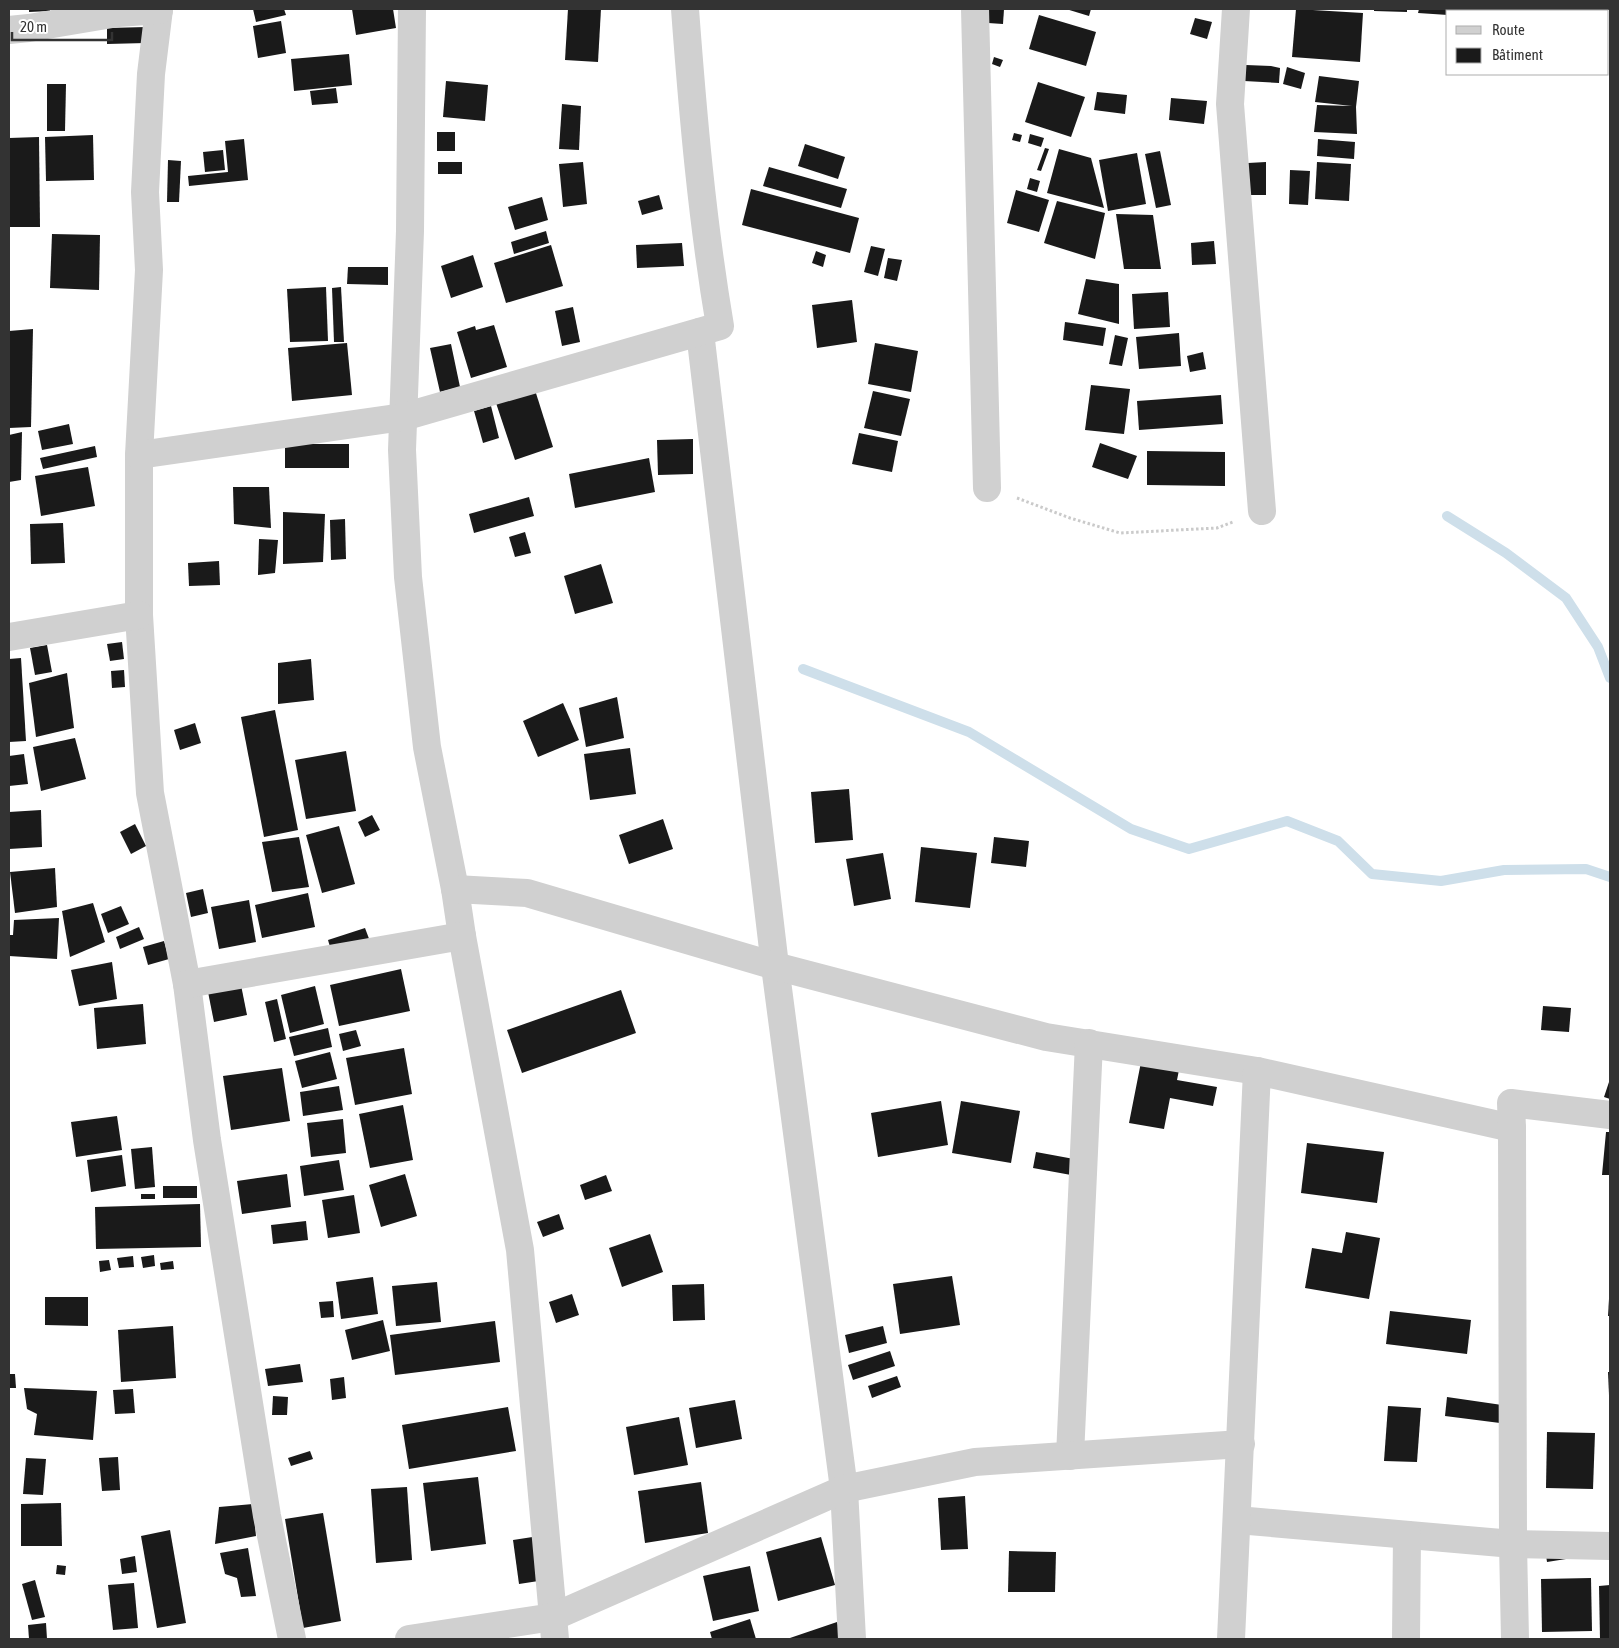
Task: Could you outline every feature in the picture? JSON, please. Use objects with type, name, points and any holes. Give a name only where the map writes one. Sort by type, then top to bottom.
[{"type":"street","points":[[9,30],[159,9],[151,74],[145,192],[148,270],[138,455],[139,614],[150,792],[187,984],[207,1140],[267,1516],[292,1639]]},
{"type":"street","points":[[412,9],[410,231],[402,450],[408,577],[427,747],[455,889],[520,1250],[554,1628]]},
{"type":"street","points":[[138,455],[403,417],[720,326],[710,272],[694,136],[685,9]]},
{"type":"street","points":[[975,9],[987,488]]},
{"type":"street","points":[[1236,9],[1230,104],[1262,511]]},
{"type":"street","points":[[700,332],[775,966],[844,1489],[852,1639]]},
{"type":"street","points":[[9,637],[139,614]]},
{"type":"street","points":[[455,889],[527,893],[775,966],[1046,1037],[1258,1070],[1512,1128]]},
{"type":"street","points":[[187,984],[462,936]]},
{"type":"street","points":[[1070,1456],[1089,1043]]},
{"type":"street","points":[[1232,1639],[1258,1070]]},
{"type":"street","points":[[1514,1639],[1512,1128],[1510,1103],[1610,1115]]},
{"type":"street","points":[[409,1639],[554,1628],[844,1489],[976,1462],[1241,1444]]},
{"type":"street","points":[[1237,1520],[1513,1544],[1610,1546]]},
{"type":"street","points":[[1406,1639],[1407,1535]]},
{"type":"path","points":[[987,488],[1070,518],[1120,533],[1217,528],[1262,511]]},
{"type":"building","points":[[29,9],[50,9],[50,11],[29,12]]},
{"type":"building","points":[[253,9],[284,9],[286,15],[256,22]]},
{"type":"building","points":[[352,9],[393,9],[396,28],[356,35]]},
{"type":"building","points":[[568,9],[601,9],[598,62],[565,60]]},
{"type":"building","points":[[989,9],[1004,9],[1003,24],[988,23]]},
{"type":"building","points":[[1066,9],[1091,9],[1089,16]]},
{"type":"building","points":[[1296,9],[1363,13],[1360,62],[1292,57]]},
{"type":"building","points":[[1374,9],[1407,9],[1407,12],[1374,11]]},
{"type":"building","points":[[1419,9],[1453,9],[1446,10],[1446,15],[1418,13]]},
{"type":"building","points":[[1467,9],[1499,9],[1499,10]]},
{"type":"building","points":[[1039,15],[1096,32],[1086,66],[1029,49]]},
{"type":"building","points":[[1195,18],[1212,22],[1207,39],[1190,34]]},
{"type":"building","points":[[281,21],[286,53],[258,58],[253,26]]},
{"type":"building","points":[[147,27],[146,43],[107,44],[107,28]]},
{"type":"building","points":[[349,54],[352,85],[294,91],[291,59]]},
{"type":"building","points":[[994,57],[1003,60],[1000,67],[992,64]]},
{"type":"building","points":[[1246,65],[1280,68],[1279,83],[1244,81]]},
{"type":"building","points":[[1287,67],[1305,73],[1301,89],[1283,84]]},
{"type":"building","points":[[1319,76],[1359,81],[1356,107],[1357,134],[1314,132],[1317,105],[1352,106],[1315,102]]},
{"type":"building","points":[[446,81],[488,85],[485,121],[443,117]]},
{"type":"building","points":[[1038,82],[1085,97],[1071,137],[1025,122]]},
{"type":"building","points":[[47,84],[66,84],[65,131],[47,131]]},
{"type":"building","points":[[336,88],[338,103],[312,105],[310,91]]},
{"type":"building","points":[[1097,92],[1127,95],[1125,114],[1094,110]]},
{"type":"building","points":[[1171,98],[1207,101],[1204,124],[1169,120]]},
{"type":"building","points":[[562,104],[581,106],[579,150],[559,149]]},
{"type":"building","points":[[437,132],[455,132],[455,151],[437,151]]},
{"type":"building","points":[[1014,133],[1022,135],[1020,142],[1012,140]]},
{"type":"building","points":[[1030,134],[1044,138],[1041,147],[1028,143]]},
{"type":"building","points":[[93,135],[94,180],[46,181],[45,137]]},
{"type":"building","points":[[39,137],[40,227],[9,227],[9,138]]},
{"type":"building","points":[[244,139],[248,180],[189,186],[188,176],[228,172],[225,141]]},
{"type":"building","points":[[1318,139],[1355,142],[1354,159],[1317,156]]},
{"type":"building","points":[[805,144],[845,157],[838,179],[798,166]]},
{"type":"building","points":[[1045,148],[1049,149],[1041,171],[1037,170]]},
{"type":"building","points":[[1059,149],[1091,158],[1104,208],[1047,193]]},
{"type":"building","points":[[223,150],[225,170],[205,172],[203,152]]},
{"type":"building","points":[[1160,151],[1171,205],[1156,208],[1145,154]]},
{"type":"building","points":[[1137,153],[1146,204],[1108,211],[1099,160]]},
{"type":"building","points":[[168,160],[181,161],[179,202],[167,202]]},
{"type":"building","points":[[438,162],[462,162],[462,174],[438,174]]},
{"type":"building","points":[[583,162],[587,204],[563,207],[559,164]]},
{"type":"building","points":[[1266,162],[1266,195],[1249,195],[1248,163]]},
{"type":"building","points":[[1317,162],[1351,164],[1349,201],[1315,199]]},
{"type":"building","points":[[769,167],[847,189],[841,208],[763,186]]},
{"type":"building","points":[[1290,170],[1310,171],[1308,205],[1289,204]]},
{"type":"building","points":[[1030,178],[1040,181],[1037,192],[1027,189]]},
{"type":"building","points":[[751,189],[859,218],[850,253],[742,225]]},
{"type":"building","points":[[1016,190],[1049,200],[1039,232],[1007,223]]},
{"type":"building","points":[[659,195],[663,209],[642,215],[638,201]]},
{"type":"building","points":[[542,197],[548,220],[515,230],[508,207]]},
{"type":"building","points":[[1057,201],[1105,213],[1095,259],[1044,243]]},
{"type":"building","points":[[1116,214],[1153,215],[1161,269],[1124,269]]},
{"type":"building","points":[[546,231],[549,243],[514,254],[511,242]]},
{"type":"building","points":[[52,234],[100,235],[99,290],[50,288]]},
{"type":"building","points":[[1214,241],[1216,264],[1192,265],[1191,243]]},
{"type":"building","points":[[682,243],[684,266],[637,268],[636,245]]},
{"type":"building","points":[[551,245],[563,286],[506,303],[494,263]]},
{"type":"building","points":[[871,246],[885,249],[878,276],[864,272]]},
{"type":"building","points":[[816,251],[826,255],[823,267],[812,263]]},
{"type":"building","points":[[473,255],[483,287],[451,298],[441,266]]},
{"type":"building","points":[[888,258],[902,260],[897,281],[884,278]]},
{"type":"building","points":[[348,267],[388,267],[388,285],[347,284]]},
{"type":"building","points":[[1086,279],[1119,284],[1119,324],[1078,314]]},
{"type":"building","points":[[326,287],[328,341],[290,342],[287,289]]},
{"type":"building","points":[[341,287],[344,342],[334,342],[332,288]]},
{"type":"building","points":[[1168,292],[1170,327],[1134,329],[1132,294]]},
{"type":"building","points":[[852,300],[857,342],[817,348],[812,305]]},
{"type":"building","points":[[573,307],[580,342],[562,346],[555,311]]},
{"type":"building","points":[[1065,322],[1106,328],[1103,346],[1063,340]]},
{"type":"building","points":[[494,325],[507,367],[471,378],[457,332],[475,326],[476,330]]},
{"type":"building","points":[[33,329],[31,427],[9,428],[9,331]]},
{"type":"building","points":[[1179,333],[1181,366],[1139,369],[1136,337]]},
{"type":"building","points":[[1115,335],[1128,338],[1122,366],[1109,364]]},
{"type":"building","points":[[347,343],[352,395],[292,401],[288,348]]},
{"type":"building","points":[[875,343],[918,351],[911,392],[868,384]]},
{"type":"building","points":[[451,344],[460,387],[440,392],[430,348]]},
{"type":"building","points":[[1203,352],[1206,369],[1190,372],[1187,356]]},
{"type":"building","points":[[1091,385],[1130,389],[1124,434],[1085,430]]},
{"type":"building","points":[[535,390],[553,447],[515,460],[496,403]]},
{"type":"building","points":[[873,391],[910,399],[901,436],[864,428]]},
{"type":"building","points":[[1221,395],[1223,424],[1139,430],[1137,401]]},
{"type":"building","points":[[491,406],[499,438],[483,443],[474,411]]},
{"type":"building","points":[[69,424],[73,444],[42,450],[38,431]]},
{"type":"building","points":[[22,432],[21,480],[9,482],[9,435]]},
{"type":"building","points":[[859,433],[898,441],[892,472],[852,464]]},
{"type":"building","points":[[693,439],[693,474],[658,475],[657,440]]},
{"type":"building","points":[[1100,443],[1137,456],[1128,479],[1092,467]]},
{"type":"building","points":[[285,444],[349,444],[349,468],[285,468]]},
{"type":"building","points":[[95,446],[97,457],[43,469],[40,458]]},
{"type":"building","points":[[1147,451],[1225,452],[1225,486],[1147,485]]},
{"type":"building","points":[[649,458],[655,492],[575,508],[569,474]]},
{"type":"building","points":[[88,467],[95,506],[41,516],[35,476]]},
{"type":"building","points":[[233,487],[269,487],[271,528],[234,524]]},
{"type":"building","points":[[529,497],[534,516],[474,533],[469,514]]},
{"type":"building","points":[[283,512],[325,514],[323,562],[283,564]]},
{"type":"building","points":[[345,519],[346,559],[331,560],[330,520]]},
{"type":"building","points":[[63,523],[65,563],[31,564],[30,524]]},
{"type":"building","points":[[525,532],[531,553],[515,557],[509,537]]},
{"type":"building","points":[[259,539],[278,540],[275,573],[258,575]]},
{"type":"building","points":[[219,561],[220,585],[189,586],[188,563]]},
{"type":"building","points":[[601,564],[613,603],[575,614],[564,576]]},
{"type":"building","points":[[122,642],[124,659],[110,661],[107,644]]},
{"type":"building","points":[[47,645],[52,672],[35,675],[30,648]]},
{"type":"building","points":[[21,658],[26,741],[9,742],[9,659]]},
{"type":"building","points":[[311,659],[314,700],[278,704],[278,663]]},
{"type":"building","points":[[124,670],[125,687],[112,688],[111,671]]},
{"type":"building","points":[[67,673],[74,728],[36,737],[29,683]]},
{"type":"building","points":[[617,697],[624,738],[586,747],[579,708]]},
{"type":"building","points":[[563,703],[579,740],[538,757],[523,721]]},
{"type":"building","points":[[275,710],[298,830],[264,837],[241,717]]},
{"type":"building","points":[[195,723],[201,743],[180,750],[174,730]]},
{"type":"building","points":[[75,738],[86,779],[41,791],[33,747]]},
{"type":"building","points":[[630,748],[636,794],[590,800],[584,754]]},
{"type":"building","points":[[346,751],[356,811],[306,819],[295,760]]},
{"type":"building","points":[[24,754],[28,784],[9,786],[9,756]]},
{"type":"building","points":[[849,789],[853,840],[815,843],[811,792]]},
{"type":"building","points":[[41,810],[42,847],[9,849],[9,812]]},
{"type":"building","points":[[372,815],[380,830],[365,837],[358,822]]},
{"type":"building","points":[[663,819],[673,849],[629,864],[619,835]]},
{"type":"building","points":[[135,824],[146,846],[131,854],[120,832]]},
{"type":"building","points":[[339,826],[355,884],[322,893],[306,835]]},
{"type":"building","points":[[299,837],[309,887],[272,892],[262,842]]},
{"type":"building","points":[[994,837],[1029,841],[1026,867],[991,863]]},
{"type":"building","points":[[921,847],[977,853],[970,908],[915,902]]},
{"type":"building","points":[[883,853],[891,899],[854,906],[846,859]]},
{"type":"building","points":[[55,868],[57,907],[15,913],[10,872]]},
{"type":"building","points":[[203,889],[208,913],[191,917],[186,893]]},
{"type":"building","points":[[308,893],[315,927],[262,938],[255,905]]},
{"type":"building","points":[[249,900],[256,942],[219,949],[211,907]]},
{"type":"building","points":[[93,903],[105,942],[70,957],[62,911]]},
{"type":"building","points":[[121,906],[129,924],[108,933],[101,914]]},
{"type":"building","points":[[59,918],[57,959],[9,956],[9,935],[13,935],[14,920]]},
{"type":"building","points":[[139,927],[144,939],[120,949],[116,937]]},
{"type":"building","points":[[365,928],[371,944],[333,957],[328,940]]},
{"type":"building","points":[[164,941],[169,959],[148,965],[143,947]]},
{"type":"building","points":[[112,962],[117,999],[79,1006],[71,970]]},
{"type":"building","points":[[401,969],[410,1011],[339,1026],[330,985]]},
{"type":"building","points":[[241,985],[247,1015],[214,1022],[208,992]]},
{"type":"building","points":[[315,986],[324,1024],[290,1033],[281,995]]},
{"type":"building","points":[[621,990],[636,1033],[522,1073],[507,1030]]},
{"type":"building","points":[[277,999],[286,1039],[274,1042],[265,1002]]},
{"type":"building","points":[[143,1004],[146,1044],[97,1049],[94,1008]]},
{"type":"building","points":[[1543,1006],[1571,1008],[1569,1032],[1541,1030]]},
{"type":"building","points":[[328,1028],[332,1047],[294,1056],[289,1037]]},
{"type":"building","points":[[356,1030],[361,1046],[343,1051],[339,1034]]},
{"type":"building","points":[[404,1048],[412,1094],[355,1105],[346,1058]]},
{"type":"building","points":[[330,1052],[337,1079],[302,1088],[295,1061]]},
{"type":"building","points":[[1142,1057],[1180,1065],[1177,1080],[1217,1087],[1213,1106],[1170,1098],[1164,1129],[1129,1123]]},
{"type":"building","points":[[282,1068],[290,1121],[231,1130],[223,1076]]},
{"type":"building","points":[[1610,1079],[1610,1099],[1604,1097]]},
{"type":"building","points":[[339,1086],[343,1110],[303,1116],[300,1092]]},
{"type":"building","points":[[941,1101],[948,1145],[878,1157],[871,1113]]},
{"type":"building","points":[[961,1101],[1020,1111],[1011,1163],[952,1153]]},
{"type":"building","points":[[403,1105],[413,1160],[370,1168],[359,1114]]},
{"type":"building","points":[[117,1116],[122,1150],[76,1157],[71,1122]]},
{"type":"building","points":[[343,1119],[346,1153],[311,1157],[307,1123]]},
{"type":"building","points":[[1606,1132],[1610,1132],[1610,1175],[1602,1175]]},
{"type":"building","points":[[1307,1143],[1384,1152],[1377,1203],[1301,1193]]},
{"type":"building","points":[[152,1147],[155,1187],[135,1189],[131,1149]]},
{"type":"building","points":[[1036,1152],[1074,1159],[1071,1175],[1033,1168]]},
{"type":"building","points":[[122,1155],[126,1186],[91,1192],[87,1160]]},
{"type":"building","points":[[339,1160],[344,1190],[304,1196],[300,1166]]},
{"type":"building","points":[[287,1174],[291,1207],[242,1214],[237,1181]]},
{"type":"building","points":[[405,1174],[417,1216],[381,1227],[369,1185]]},
{"type":"building","points":[[606,1175],[612,1191],[585,1200],[580,1185]]},
{"type":"building","points":[[163,1186],[197,1186],[197,1198],[163,1198]]},
{"type":"building","points":[[141,1194],[155,1194],[155,1199],[141,1199]]},
{"type":"building","points":[[354,1195],[360,1233],[328,1238],[322,1200]]},
{"type":"building","points":[[200,1204],[201,1247],[96,1249],[95,1207]]},
{"type":"building","points":[[559,1214],[564,1229],[543,1237],[537,1222]]},
{"type":"building","points":[[306,1221],[308,1240],[273,1244],[271,1225]]},
{"type":"building","points":[[1346,1232],[1380,1238],[1369,1299],[1305,1288],[1312,1248],[1342,1253]]},
{"type":"building","points":[[650,1234],[663,1272],[622,1287],[609,1248]]},
{"type":"building","points":[[154,1255],[155,1266],[143,1268],[141,1257]]},
{"type":"building","points":[[133,1256],[134,1267],[119,1268],[117,1258]]},
{"type":"building","points":[[109,1260],[111,1270],[100,1272],[99,1261]]},
{"type":"building","points":[[173,1261],[174,1269],[161,1270],[160,1263]]},
{"type":"building","points":[[952,1276],[960,1325],[900,1334],[893,1284]]},
{"type":"building","points":[[373,1277],[378,1314],[341,1319],[336,1282]]},
{"type":"building","points":[[437,1282],[441,1322],[396,1326],[392,1286]]},
{"type":"building","points":[[704,1284],[705,1320],[673,1321],[672,1285]]},
{"type":"building","points":[[572,1294],[579,1315],[556,1323],[549,1302]]},
{"type":"building","points":[[45,1297],[88,1297],[88,1326],[45,1325]]},
{"type":"building","points":[[1609,1299],[1610,1316],[1608,1316]]},
{"type":"building","points":[[333,1301],[334,1317],[321,1318],[319,1302]]},
{"type":"building","points":[[1390,1311],[1471,1320],[1467,1354],[1386,1344]]},
{"type":"building","points":[[383,1320],[390,1351],[352,1360],[345,1330]]},
{"type":"building","points":[[495,1321],[500,1362],[395,1375],[390,1335]]},
{"type":"building","points":[[173,1326],[176,1378],[121,1382],[118,1330]]},
{"type":"building","points":[[883,1326],[887,1343],[849,1353],[845,1335]]},
{"type":"building","points":[[890,1351],[895,1366],[853,1380],[848,1365]]},
{"type":"building","points":[[300,1364],[303,1382],[268,1386],[265,1369]]},
{"type":"building","points":[[1608,1372],[1610,1372],[1609,1395]]},
{"type":"building","points":[[9,1374],[15,1374],[16,1388],[9,1388]]},
{"type":"building","points":[[897,1376],[901,1387],[872,1398],[868,1386]]},
{"type":"building","points":[[344,1377],[346,1398],[332,1400],[330,1379]]},
{"type":"building","points":[[24,1388],[97,1391],[93,1440],[34,1435],[37,1414],[27,1409]]},
{"type":"building","points":[[133,1389],[135,1413],[115,1414],[113,1390]]},
{"type":"building","points":[[273,1396],[288,1397],[287,1415],[272,1415]]},
{"type":"building","points":[[1447,1397],[1502,1405],[1500,1423],[1445,1416]]},
{"type":"building","points":[[735,1400],[742,1439],[696,1448],[689,1408]]},
{"type":"building","points":[[1388,1406],[1421,1408],[1417,1462],[1384,1461]]},
{"type":"building","points":[[508,1407],[516,1451],[409,1469],[402,1425]]},
{"type":"building","points":[[679,1417],[688,1465],[634,1475],[626,1427]]},
{"type":"building","points":[[1547,1432],[1595,1433],[1593,1489],[1546,1488]]},
{"type":"building","points":[[310,1451],[313,1459],[291,1466],[288,1458]]},
{"type":"building","points":[[118,1457],[120,1490],[102,1491],[99,1458]]},
{"type":"building","points":[[26,1458],[46,1459],[43,1495],[23,1494]]},
{"type":"building","points":[[478,1477],[486,1544],[431,1551],[423,1483]]},
{"type":"building","points":[[701,1482],[708,1533],[645,1543],[638,1491]]},
{"type":"building","points":[[407,1487],[412,1560],[376,1563],[371,1489]]},
{"type":"building","points":[[965,1496],[968,1549],[941,1550],[938,1498]]},
{"type":"building","points":[[61,1503],[62,1546],[21,1546],[21,1504]]},
{"type":"building","points":[[253,1504],[256,1536],[215,1544],[219,1507]]},
{"type":"building","points":[[323,1513],[341,1621],[303,1628],[285,1519]]},
{"type":"building","points":[[170,1530],[186,1623],[157,1628],[141,1536]]},
{"type":"building","points":[[539,1536],[545,1580],[519,1584],[513,1540]]},
{"type":"building","points":[[821,1537],[835,1585],[778,1601],[766,1552]]},
{"type":"building","points":[[248,1548],[256,1596],[241,1597],[237,1578],[225,1574],[220,1553]]},
{"type":"building","points":[[1009,1551],[1056,1552],[1055,1592],[1008,1592]]},
{"type":"building","points":[[1546,1555],[1566,1559],[1547,1562]]},
{"type":"building","points":[[135,1556],[137,1572],[122,1574],[120,1559]]},
{"type":"building","points":[[57,1565],[66,1566],[65,1575],[56,1574]]},
{"type":"building","points":[[750,1566],[759,1611],[713,1621],[703,1576]]},
{"type":"building","points":[[1591,1578],[1592,1631],[1542,1632],[1541,1579]]},
{"type":"building","points":[[35,1580],[45,1617],[32,1620],[22,1584]]},
{"type":"building","points":[[134,1583],[138,1628],[113,1630],[108,1585]]},
{"type":"building","points":[[1610,1585],[1610,1639],[1600,1639],[1599,1586]]},
{"type":"building","points":[[750,1619],[756,1639],[712,1639],[710,1632]]},
{"type":"building","points":[[837,1622],[843,1639],[787,1639]]},
{"type":"building","points":[[46,1623],[47,1639],[29,1639],[28,1625]]},
{"type":"waterway","points":[[1447,516],[1506,553],[1566,598],[1598,647],[1610,678]]},
{"type":"waterway","points":[[803,669],[969,732],[1131,829],[1189,849],[1287,821],[1338,841],[1372,874],[1441,881],[1504,870],[1586,869],[1610,877]]}]
